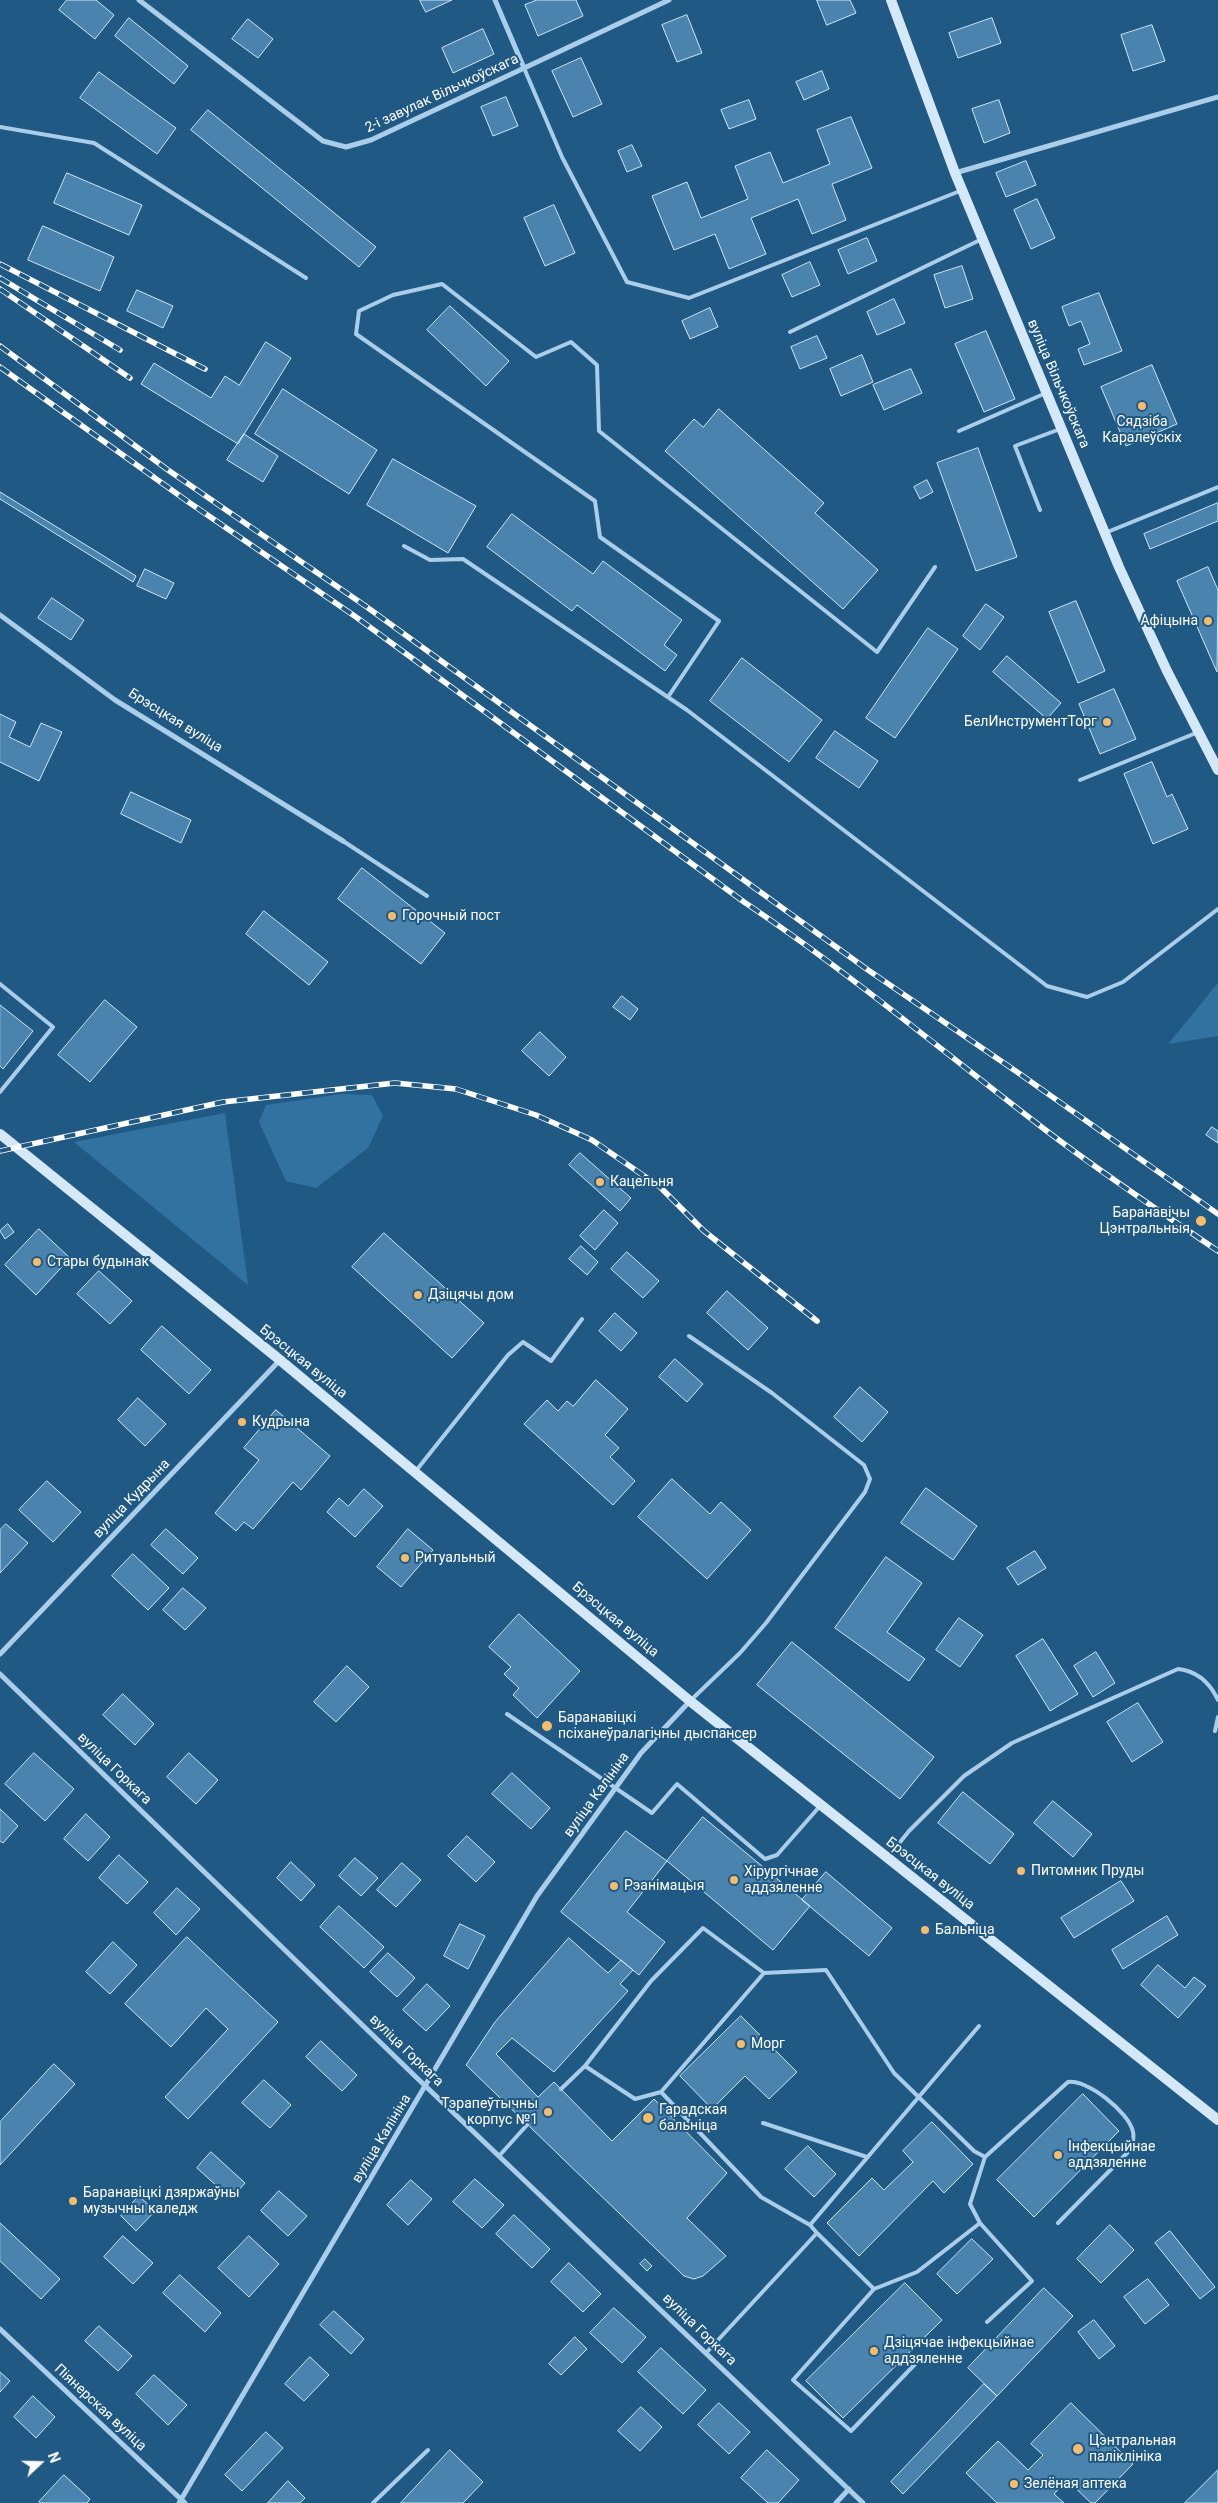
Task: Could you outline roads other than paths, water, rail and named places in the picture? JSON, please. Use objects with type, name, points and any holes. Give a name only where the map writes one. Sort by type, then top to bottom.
[{"type":"main road","name":"вуліца Вільчкоўскага","points":[[891,0],[962,191],[1105,533],[1167,671],[1218,770]]},
{"type":"main road","name":"Брэсцкая вуліца","points":[[0,1134],[280,1360],[690,1701],[1218,2120]]},
{"type":"street","name":"2-і завулак Вільчкоўскага","points":[[139,0],[323,141],[346,146],[372,140],[669,0]]},
{"type":"street","points":[[495,0],[524,68]]},
{"type":"street","points":[[955,173],[1218,97]]},
{"type":"street","name":"Брэсцкая вуліца","points":[[0,615],[115,700],[343,841]]},
{"type":"street","name":"вуліца Кудрына","points":[[0,1654],[280,1360]]},
{"type":"street","name":"вуліца Горкага","points":[[0,1674],[426,2086],[863,2503]]},
{"type":"street","name":"вуліца Калініна","points":[[182,2502],[537,1896],[651,1741],[690,1701]]},
{"type":"street","points":[[0,2338],[2,2331]]},
{"type":"street","name":"Піянерская вуліца","points":[[2,2331],[182,2502]]},
{"type":"street","points":[[836,2503],[849,2490]]},
{"type":"lane","points":[[524,68],[562,157],[627,282],[689,298],[962,191]]},
{"type":"lane","points":[[0,127],[94,143],[306,278]]},
{"type":"lane","points":[[790,332],[983,238]]},
{"type":"lane","points":[[668,697],[719,621],[600,537],[595,501],[356,334],[359,311],[393,295],[442,284],[536,357],[571,342],[597,365],[599,431],[877,652],[935,567]]},
{"type":"lane","points":[[959,431],[1047,393]]},
{"type":"lane","points":[[1040,510],[1015,446],[1062,429]]},
{"type":"lane","points":[[1105,533],[1218,487]]},
{"type":"lane","points":[[404,546],[430,560],[463,559],[668,697],[1047,986],[1087,996],[1123,982],[1218,909]]},
{"type":"lane","points":[[1080,780],[1198,732]]},
{"type":"lane","points":[[343,841],[427,896]]},
{"type":"lane","points":[[0,984],[53,1027],[0,1092]]},
{"type":"lane","points":[[415,1472],[508,1355],[524,1342],[551,1362],[582,1319]]},
{"type":"lane","points":[[689,1336],[772,1393],[864,1465],[870,1478],[865,1492],[766,1623],[740,1654],[690,1701]]},
{"type":"lane","points":[[888,1858],[909,1830],[964,1776],[1012,1743],[1178,1669],[1192,1671],[1213,1689],[1218,1700]]},
{"type":"lane","points":[[506,1714],[652,1814],[677,1784],[765,1859],[777,1855],[821,1805]]},
{"type":"lane","points":[[1216,1731],[1218,1717]]},
{"type":"lane","points":[[561,2089],[584,2066],[651,1981],[703,1928],[764,1973],[826,1970],[894,2073],[974,2151],[985,2157]]},
{"type":"lane","points":[[584,2066],[635,2099],[660,2092],[764,1973]]},
{"type":"lane","points":[[810,2225],[979,2026]]},
{"type":"lane","points":[[987,2322],[1032,2281],[980,2223],[970,2204],[985,2157],[1068,2082],[1077,2081],[1099,2094],[1127,2118],[1134,2132],[1132,2148],[1058,2223]]},
{"type":"lane","points":[[660,2092],[761,2197],[810,2225],[874,2289]]},
{"type":"lane","points":[[763,2123],[867,2157]]},
{"type":"lane","points":[[499,2156],[527,2125]]},
{"type":"lane","points":[[918,2361],[850,2430],[793,2380],[874,2289],[917,2272],[980,2223]]},
{"type":"lane","points":[[706,2354],[817,2233]]},
{"type":"lane","points":[[373,2503],[428,2450]]},
{"type":"railway","points":[[0,264],[205,369]]},
{"type":"railway","points":[[0,278],[120,350]]},
{"type":"railway","points":[[0,289],[130,378]]},
{"type":"railway","points":[[0,346],[168,470],[364,605],[868,970],[1020,1074],[1218,1214]]},
{"type":"railway","points":[[0,367],[187,501],[356,617],[744,902],[820,955],[1061,1142],[1218,1251]]},
{"type":"railway","points":[[0,1151],[223,1102],[395,1083],[456,1089],[536,1115],[592,1140],[660,1187],[704,1231],[817,1321]]},
{"type":"place","name":"Сядзіба Каралеўскіх","points":[[1142,406]]},
{"type":"place","name":"Афіцына","points":[[1208,621]]},
{"type":"place","name":"БелИнструментТорг","points":[[1107,722]]},
{"type":"place","name":"Горочный пост","points":[[392,916]]},
{"type":"place","name":"Кацельня","points":[[600,1182]]},
{"type":"place","name":"Баранавічы Цэнтральныя","points":[[1201,1221]]},
{"type":"place","name":"Стары будынак","points":[[37,1262]]},
{"type":"place","name":"Дзіцячы дом","points":[[418,1295]]},
{"type":"place","name":"Кудрына","points":[[242,1422]]},
{"type":"place","name":"Ритуальный","points":[[405,1558]]},
{"type":"place","name":"Баранавіцкі псіханеўралагічны дыспансер","points":[[547,1726]]},
{"type":"place","name":"Питомник Пруды","points":[[1021,1871]]},
{"type":"place","name":"Хірургічнае аддзяленне","points":[[734,1880]]},
{"type":"place","name":"Рэанімацыя","points":[[614,1886]]},
{"type":"place","name":"Бальніца","points":[[925,1930]]},
{"type":"place","name":"Морг","points":[[741,2044]]},
{"type":"place","name":"Тэрапеўтычны корпус №1","points":[[548,2112]]},
{"type":"place","name":"Гарадская бальніца","points":[[648,2118]]},
{"type":"place","name":"Інфекцыйнае аддзяленне","points":[[1058,2155]]},
{"type":"place","name":"Баранавіцкі дзяржаўны музычны каледж","points":[[73,2201]]},
{"type":"place","name":"Дзіцячае інфекцыйнае аддзяленне","points":[[874,2351]]},
{"type":"place","name":"Цэнтральная паліклініка","points":[[1078,2449]]},
{"type":"place","name":"Зелёная аптека","points":[[1014,2484]]}]
